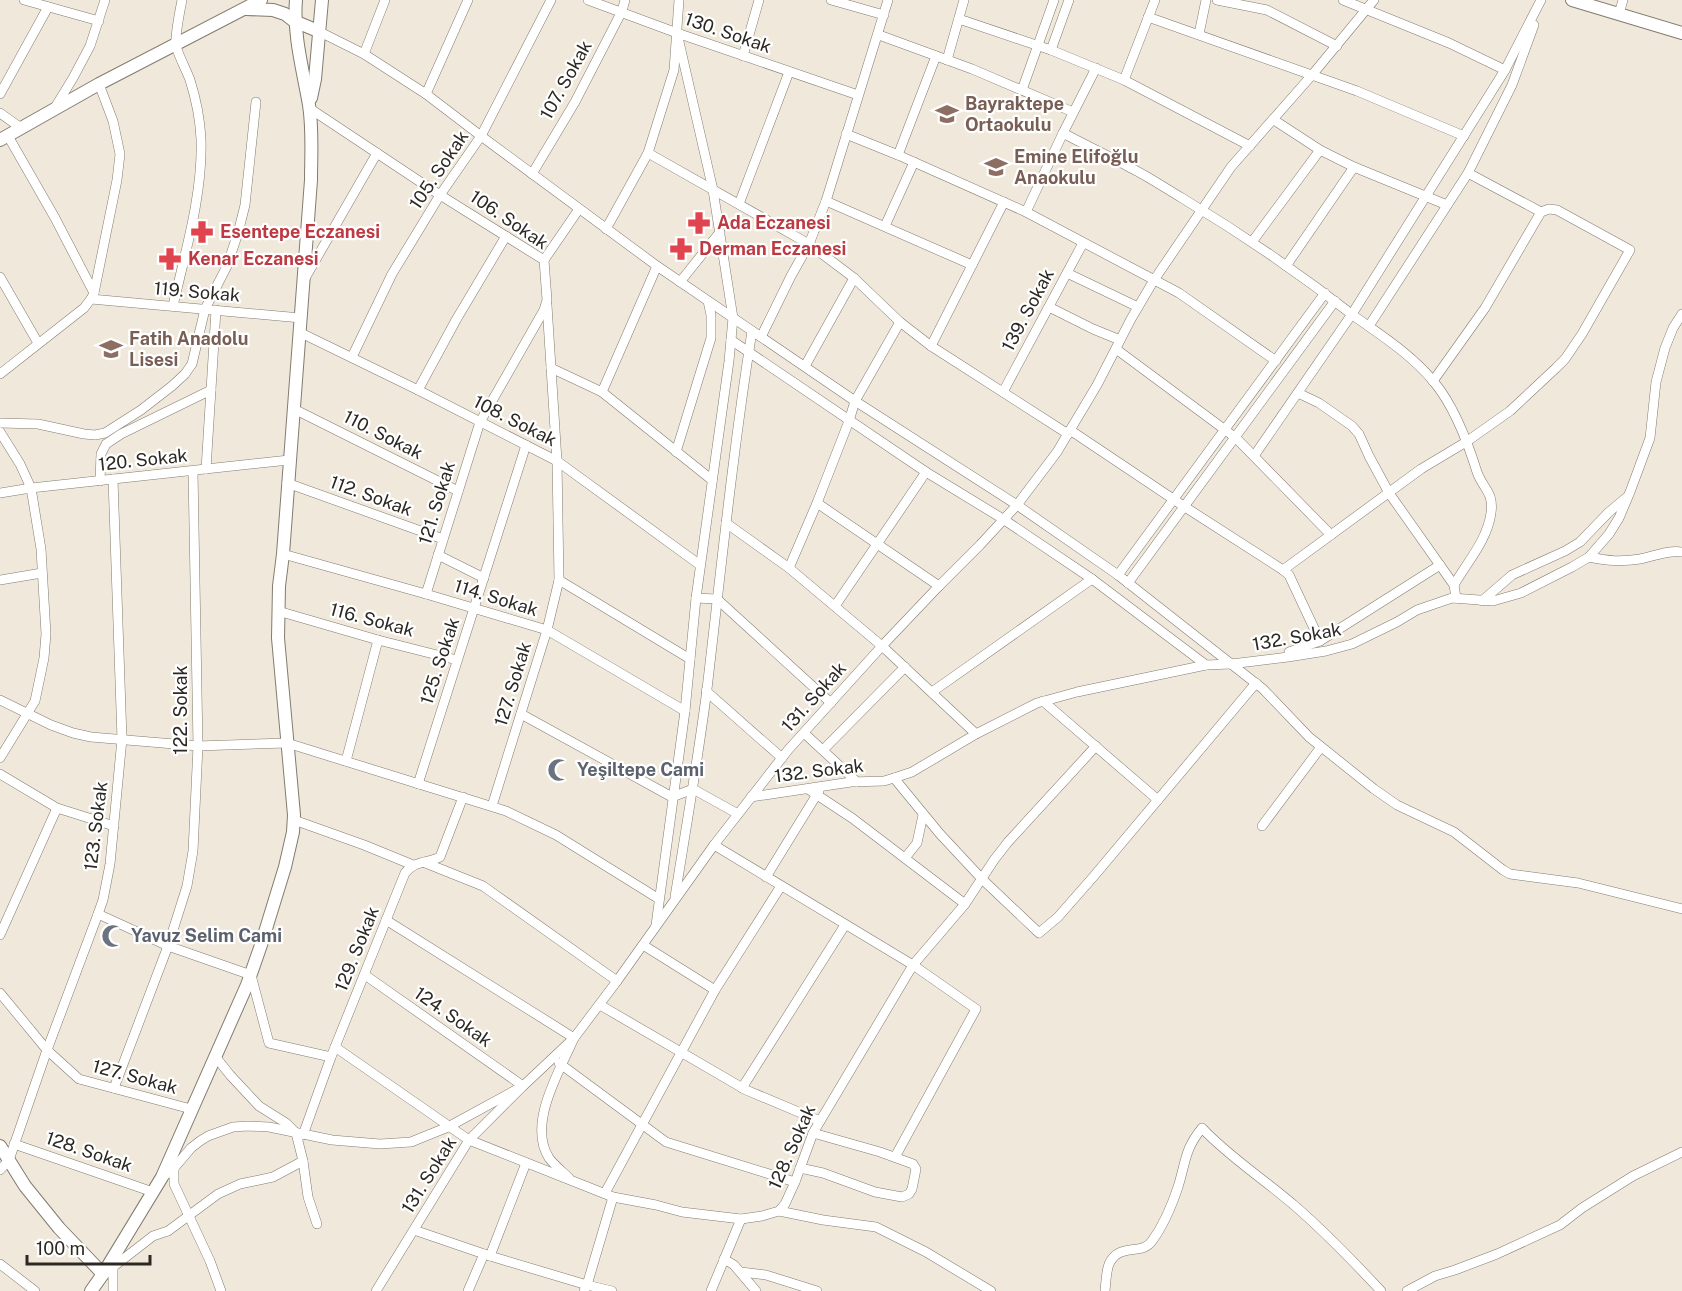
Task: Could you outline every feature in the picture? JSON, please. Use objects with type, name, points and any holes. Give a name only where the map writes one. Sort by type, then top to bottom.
[{"type":"main road","points":[[4,138],[99,84],[261,0]]},
{"type":"main road","points":[[91,1291],[110,1266],[162,1177],[216,1056],[250,975],[285,867],[293,832],[292,789],[278,638],[278,611],[311,180],[311,128],[294,21],[296,0]]},
{"type":"main road","points":[[309,108],[315,79],[322,0]]},
{"type":"main road","points":[[1572,0],[1682,33]]},
{"type":"main road","points":[[245,9],[273,10],[318,31]]},
{"type":"main road","points":[[0,1146],[25,1186],[59,1228],[110,1266]]},
{"type":"street","points":[[24,0],[99,21]]},
{"type":"street","points":[[52,111],[90,46],[105,0]]},
{"type":"street","points":[[173,306],[199,183],[201,157],[197,108],[190,80],[176,44],[182,0]]},
{"type":"street","points":[[364,54],[385,0]]},
{"type":"street","points":[[426,94],[468,0]]},
{"type":"street","name":"105. Sokak","points":[[352,357],[393,274],[440,195],[481,136],[551,0]]},
{"type":"street","name":"130. Sokak","points":[[588,0],[858,95]]},
{"type":"street","name":"107. Sokak","points":[[532,174],[575,102],[622,11],[625,0]]},
{"type":"street","points":[[606,229],[648,153],[674,70],[679,0]]},
{"type":"street","points":[[743,56],[759,0]]},
{"type":"street","points":[[831,0],[884,15]]},
{"type":"street","points":[[761,337],[809,244],[826,201],[888,0]]},
{"type":"street","points":[[947,60],[964,0]]},
{"type":"street","points":[[1022,90],[1054,0]]},
{"type":"street","points":[[1051,50],[1069,0]]},
{"type":"street","points":[[1124,80],[1155,0]]},
{"type":"street","points":[[1199,34],[1206,0]]},
{"type":"street","points":[[1217,0],[1268,10],[1336,46]]},
{"type":"street","points":[[1343,0],[1449,42],[1505,70]]},
{"type":"street","name":"131. Sokak","points":[[574,1038],[714,845],[782,758],[882,646],[1017,505],[1057,452],[1097,385],[1154,280],[1231,167],[1274,120],[1374,0]]},
{"type":"street","points":[[1254,456],[1352,314],[1505,70],[1542,0]]},
{"type":"street","points":[[1368,326],[1468,173],[1512,85],[1542,0]]},
{"type":"street","points":[[1619,14],[1623,0]]},
{"type":"street","points":[[0,94],[48,7]]},
{"type":"street","points":[[1148,17],[1357,91],[1464,136]]},
{"type":"street","points":[[958,19],[1038,45],[1124,80],[1250,146]]},
{"type":"street","points":[[318,31],[364,54],[426,94],[680,282],[855,401],[1017,505],[1118,575],[1256,684],[1321,747],[1397,806],[1454,832],[1510,874],[1578,883],[1682,909]]},
{"type":"street","points":[[655,927],[685,711],[700,565],[733,318],[713,190],[677,33]]},
{"type":"street","points":[[879,35],[972,69],[1073,112]]},
{"type":"street","points":[[898,155],[936,56]]},
{"type":"street","points":[[1026,212],[1096,68]]},
{"type":"street","points":[[739,204],[789,72]]},
{"type":"street","points":[[0,374],[84,308],[93,296],[115,191],[120,153],[113,121],[99,84]]},
{"type":"street","points":[[0,423],[38,424],[84,434],[105,433],[116,428],[185,374],[192,364],[205,309],[227,266],[238,233],[244,205],[256,102]]},
{"type":"street","name":"106. Sokak","points":[[309,108],[440,195],[544,260],[547,300],[544,310],[480,422]]},
{"type":"street","points":[[0,113],[21,128]]},
{"type":"street","points":[[1274,120],[1320,150],[1354,167],[1447,206]]},
{"type":"street","points":[[1063,133],[1133,169],[1252,242],[1401,350],[1433,381],[1452,411],[1479,478],[1489,491],[1491,499],[1491,513],[1486,532],[1454,585]]},
{"type":"street","points":[[846,134],[1026,212],[1179,293],[1276,361]]},
{"type":"street","points":[[4,138],[55,218],[93,296]]},
{"type":"street","points":[[1252,242],[1320,150]]},
{"type":"street","points":[[303,282],[377,153]]},
{"type":"street","points":[[648,153],[809,244],[854,278],[900,322],[931,346],[1283,570],[1289,575],[1320,641]]},
{"type":"street","points":[[885,226],[914,162]]},
{"type":"street","points":[[1286,266],[1354,167]]},
{"type":"street","points":[[1468,173],[1541,212]]},
{"type":"street","points":[[826,201],[972,265]]},
{"type":"street","points":[[931,346],[1004,202]]},
{"type":"street","points":[[544,260],[579,209]]},
{"type":"street","points":[[1283,570],[1421,469],[1466,442],[1510,411],[1565,358],[1582,334],[1630,250],[1557,210],[1549,209],[1541,212],[1485,308],[1433,381]]},
{"type":"street","points":[[680,282],[720,232]]},
{"type":"street","points":[[418,390],[506,236]]},
{"type":"street","name":"139. Sokak","points":[[1003,392],[1083,243]]},
{"type":"street","points":[[602,392],[657,266]]},
{"type":"street","points":[[1067,273],[1138,307]]},
{"type":"street","points":[[0,277],[38,343]]},
{"type":"street","points":[[805,366],[854,278]]},
{"type":"street","points":[[1118,575],[1325,293]]},
{"type":"street","name":"119. Sokak","points":[[93,296],[300,318]]},
{"type":"street","name":"127. Sokak","points":[[492,806],[547,630],[559,580],[557,461],[547,300]]},
{"type":"street","points":[[1128,583],[1335,300]]},
{"type":"street","points":[[676,452],[711,338],[711,315],[708,301]]},
{"type":"street","points":[[1049,306],[1120,340]]},
{"type":"street","points":[[206,469],[216,310]]},
{"type":"street","name":"132. Sokak","points":[[751,797],[807,789],[820,790],[857,782],[884,781],[912,772],[976,734],[1043,701],[1206,665],[1254,662],[1326,651],[1352,644],[1417,610],[1452,598],[1493,601],[1521,592],[1572,567],[1589,557],[1609,534],[1619,518],[1650,438],[1656,382],[1665,348],[1682,314]]},
{"type":"street","points":[[789,567],[817,503],[855,401],[900,322]]},
{"type":"street","points":[[674,899],[693,789],[752,331]]},
{"type":"street","name":"108. Sokak","points":[[299,332],[557,461],[700,565]]},
{"type":"street","points":[[731,340],[926,472],[1003,519],[1092,579],[1206,665]]},
{"type":"street","points":[[1116,349],[1236,438],[1331,535]]},
{"type":"street","points":[[551,368],[602,392],[711,480]]},
{"type":"street","points":[[100,481],[101,454],[106,444],[121,434],[211,390]]},
{"type":"street","points":[[1298,393],[1330,410],[1359,434],[1389,493],[1454,585],[1456,598]]},
{"type":"street","name":"110. Sokak","points":[[294,409],[458,491]]},
{"type":"street","name":"121. Sokak","points":[[426,594],[480,422]]},
{"type":"street","points":[[0,432],[20,464],[31,488],[41,549],[46,634],[44,658],[35,701],[0,758]]},
{"type":"street","name":"125. Sokak","points":[[418,784],[526,445]]},
{"type":"street","name":"120. Sokak","points":[[0,493],[289,460]]},
{"type":"street","name":"122. Sokak","points":[[114,1088],[168,946],[187,886],[193,851],[198,746],[193,471]]},
{"type":"street","points":[[835,606],[926,472]]},
{"type":"street","name":"123. Sokak","points":[[9,1160],[103,900],[110,864],[122,739],[113,479]]},
{"type":"street","name":"112. Sokak","points":[[287,483],[443,540]]},
{"type":"street","points":[[1482,601],[1512,575],[1580,542],[1630,492]]},
{"type":"street","points":[[817,503],[939,586]]},
{"type":"street","points":[[726,523],[789,567],[882,646],[976,734]]},
{"type":"street","points":[[1589,557],[1614,562],[1675,551],[1682,552]]},
{"type":"street","name":"114. Sokak","points":[[283,554],[547,630],[685,711]]},
{"type":"street","points":[[438,555],[483,578]]},
{"type":"street","points":[[1254,662],[1298,650],[1320,641],[1440,565]]},
{"type":"street","points":[[0,580],[42,573]]},
{"type":"street","points":[[932,692],[1092,579]]},
{"type":"street","points":[[559,580],[690,659]]},
{"type":"street","points":[[696,598],[717,599],[831,703]]},
{"type":"street","name":"116. Sokak","points":[[278,611],[458,660]]},
{"type":"street","points":[[346,761],[378,640]]},
{"type":"street","points":[[823,750],[904,667]]},
{"type":"street","points":[[894,778],[923,815],[982,879],[1039,933],[1058,917],[1256,684]]},
{"type":"street","points":[[706,691],[782,758]]},
{"type":"street","points":[[0,700],[51,725],[92,737],[198,746],[287,743],[492,806],[556,834],[659,899]]},
{"type":"street","points":[[1043,701],[1158,800]]},
{"type":"street","points":[[521,714],[672,797],[693,789],[738,814]]},
{"type":"street","points":[[804,733],[857,782]]},
{"type":"street","name":"128. Sokak","points":[[448,1127],[469,1140],[609,1195],[682,1212],[741,1219],[779,1211],[785,1204],[795,1182],[813,1133],[913,965],[965,904],[994,860],[1027,819],[1096,746]]},
{"type":"street","points":[[1262,826],[1321,747]]},
{"type":"street","points":[[0,774],[57,808],[114,826]]},
{"type":"street","points":[[766,877],[820,790],[965,904]]},
{"type":"street","name":"129. Sokak","points":[[299,1134],[405,873],[418,864],[440,857],[463,797]]},
{"type":"street","points":[[0,935],[57,808]]},
{"type":"street","points":[[905,858],[917,843],[923,815]]},
{"type":"street","points":[[294,820],[483,886],[617,981]]},
{"type":"street","points":[[714,845],[913,965],[976,1010],[895,1158]]},
{"type":"street","points":[[585,1288],[609,1195],[642,1125],[715,990],[781,886]]},
{"type":"street","points":[[98,914],[168,946],[250,975],[269,1043],[333,1052],[448,1127]]},
{"type":"street","points":[[387,920],[574,1038]]},
{"type":"street","points":[[742,1088],[845,925]]},
{"type":"street","points":[[643,945],[715,990]]},
{"type":"street","name":"124. Sokak","points":[[365,975],[523,1086]]},
{"type":"street","name":"127. Sokak","points":[[0,993],[47,1050],[79,1079],[191,1109]]},
{"type":"street","points":[[600,1005],[742,1088],[820,1121]]},
{"type":"street","points":[[162,1177],[200,1141],[222,1130],[248,1126],[269,1127],[332,1140],[381,1144],[411,1142],[448,1127],[523,1086],[574,1038]]},
{"type":"street","points":[[572,1181],[549,1158],[541,1133],[544,1107],[574,1038]]},
{"type":"street","points":[[216,1056],[259,1106],[299,1134],[308,1197],[317,1224]]},
{"type":"street","points":[[552,1059],[666,1142],[795,1182]]},
{"type":"street","name":"131. Sokak","points":[[376,1291],[469,1140],[523,1086]]},
{"type":"street","points":[[1105,1291],[1107,1271],[1113,1257],[1123,1251],[1146,1248],[1153,1240],[1178,1186],[1192,1140],[1202,1128],[1295,1206],[1340,1247],[1381,1291]]},
{"type":"street","points":[[800,1168],[823,1173],[875,1192],[902,1197],[909,1194],[912,1189],[916,1169],[913,1164],[813,1133]]},
{"type":"street","name":"128. Sokak","points":[[14,1144],[153,1192]]},
{"type":"street","points":[[1407,1291],[1435,1276],[1497,1254],[1560,1225],[1582,1208],[1633,1176],[1682,1152]]},
{"type":"street","points":[[0,1170],[9,1160]]},
{"type":"street","points":[[113,1291],[110,1266],[153,1236],[168,1231],[218,1194],[240,1184],[273,1177],[303,1161]]},
{"type":"street","points":[[468,1291],[487,1255],[526,1163]]},
{"type":"street","points":[[174,1168],[174,1184],[210,1261],[220,1291]]},
{"type":"street","points":[[779,1211],[876,1227],[926,1252],[991,1291]]},
{"type":"street","points":[[711,1291],[741,1219]]},
{"type":"street","points":[[414,1230],[585,1288],[612,1291]]},
{"type":"street","points":[[724,1259],[734,1265],[756,1291]]},
{"type":"street","points":[[0,1264],[35,1291]]},
{"type":"street","points":[[741,1272],[766,1275],[818,1291]]},
{"type":"place","name":"Bayraktepe Ortaokulu","points":[[947,114]]},
{"type":"place","name":"Emine Elifoğlu Anaokulu","points":[[996,167]]},
{"type":"place","name":"Ada Eczanesi","points":[[699,223]]},
{"type":"place","name":"Esentepe Eczanesi","points":[[202,232]]},
{"type":"place","name":"Derman Eczanesi","points":[[681,249]]},
{"type":"place","name":"Kenar Eczanesi","points":[[170,259]]},
{"type":"place","name":"Fatih Anadolu Lisesi","points":[[111,349]]},
{"type":"place","name":"Yeşiltepe Cami","points":[[559,770]]},
{"type":"place","name":"Yavuz Selim Cami","points":[[113,936]]}]
